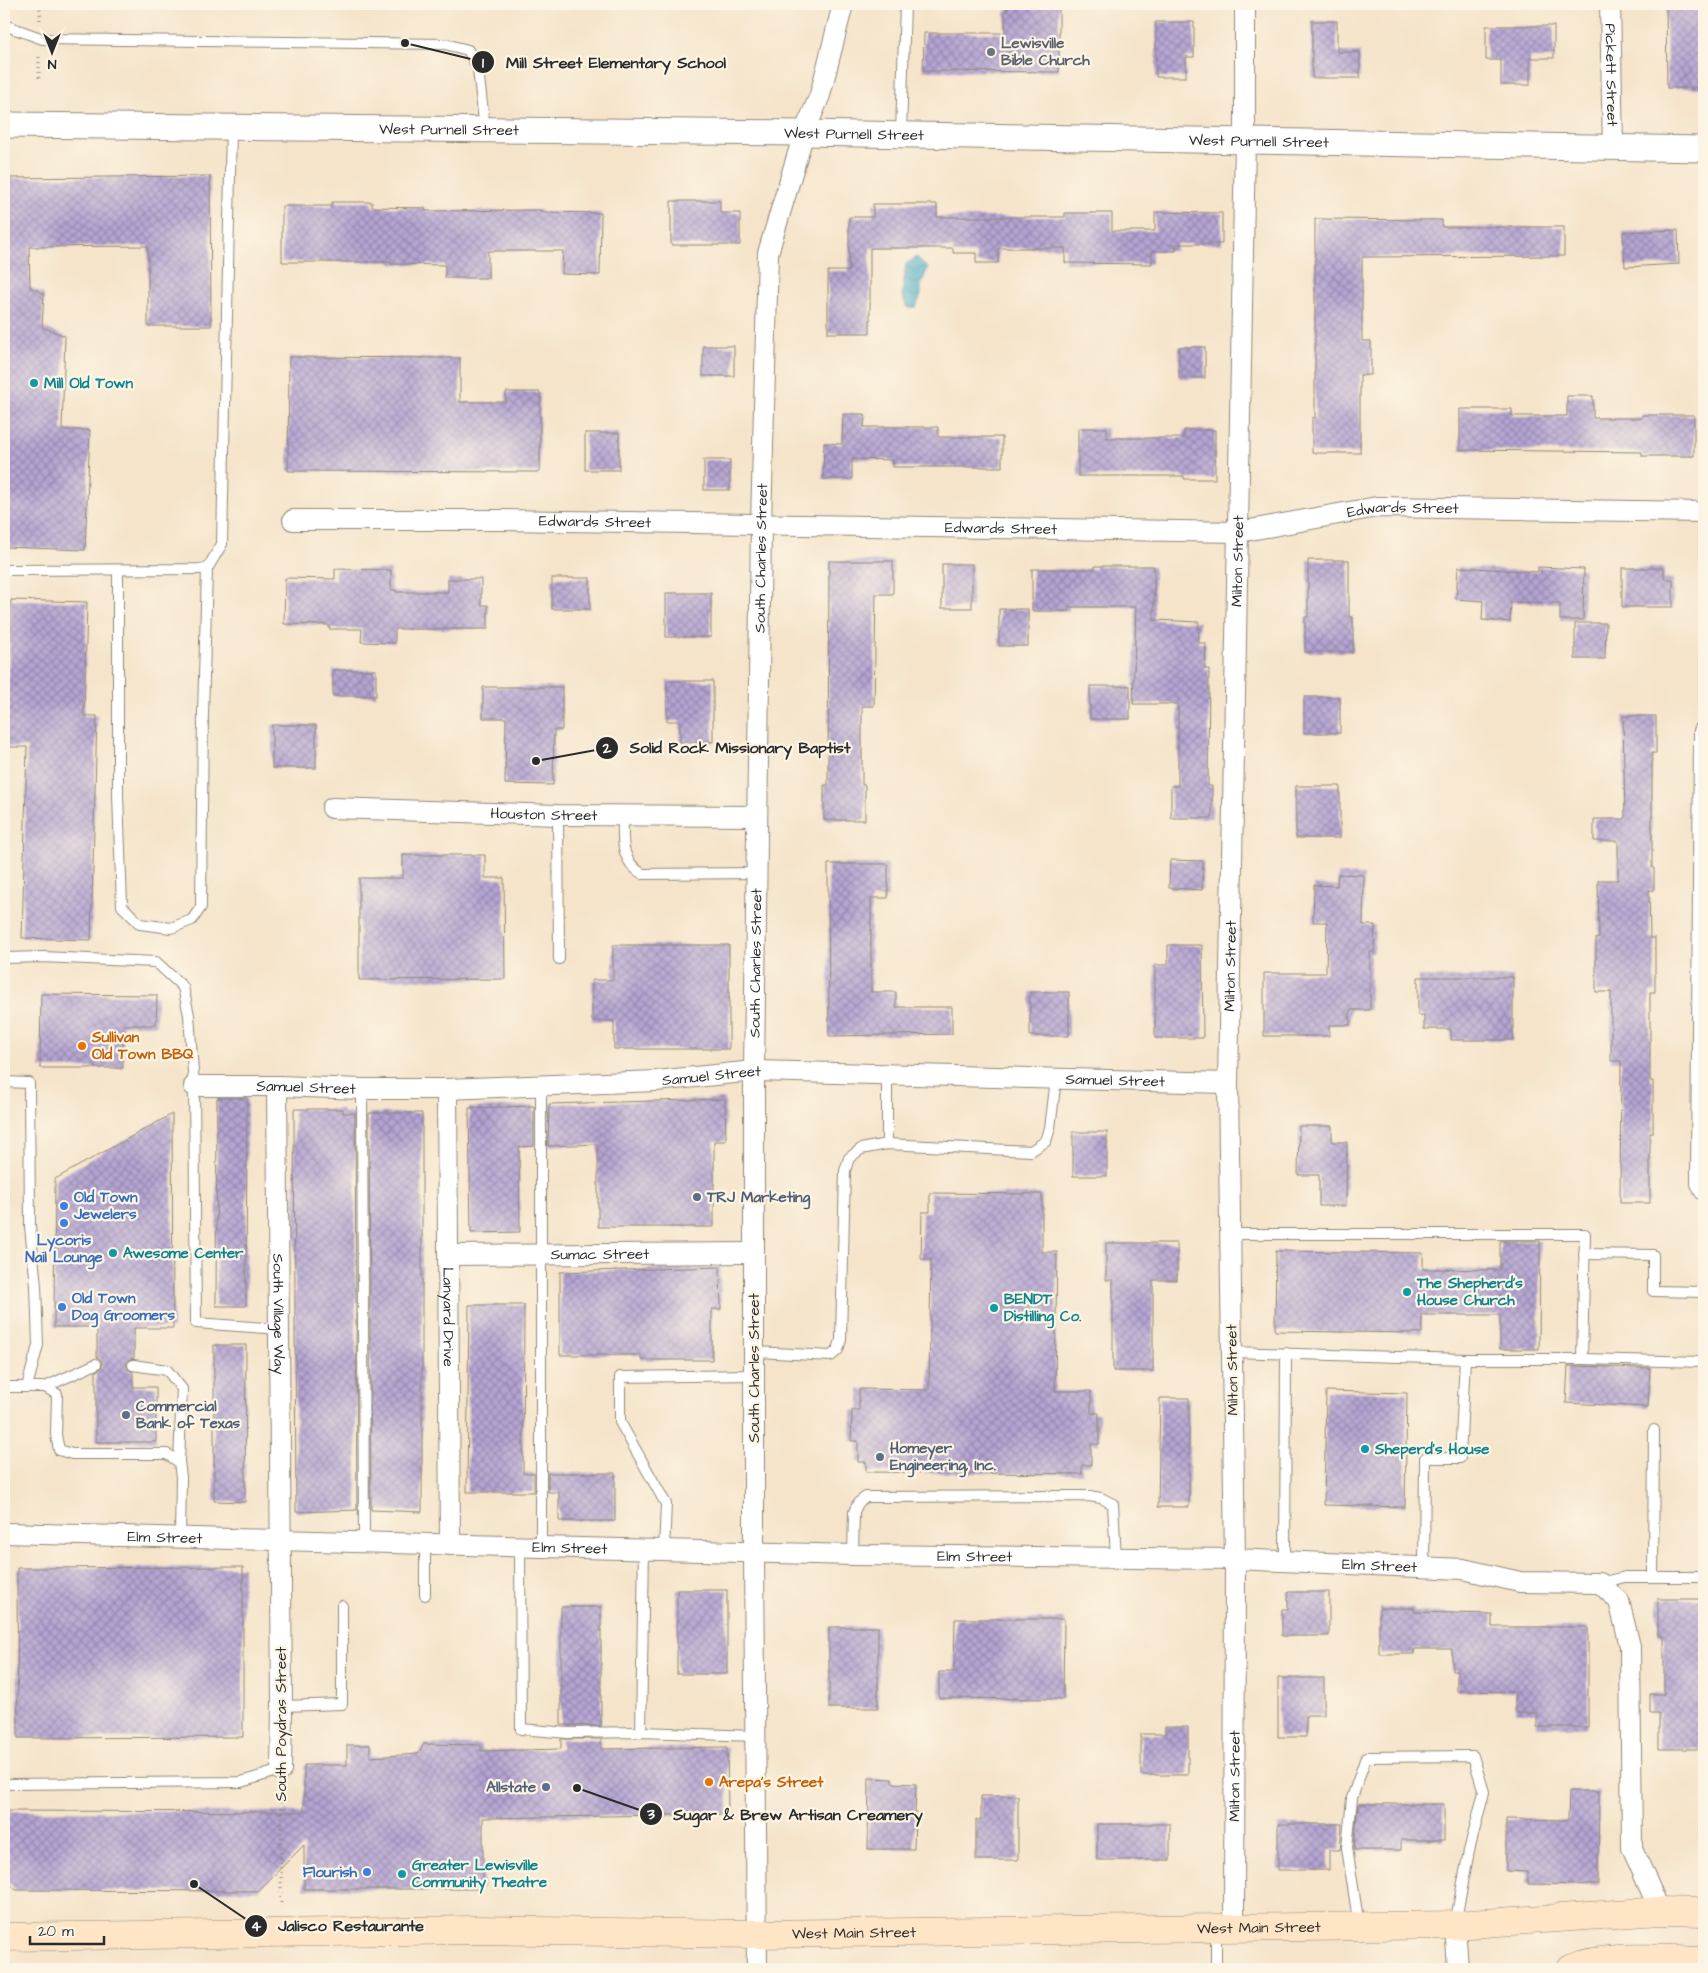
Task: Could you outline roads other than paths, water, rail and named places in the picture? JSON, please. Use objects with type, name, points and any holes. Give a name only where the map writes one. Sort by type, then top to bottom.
[{"type":"main road","name":"West Main Street","points":[[4,1937],[464,1930],[757,1934],[1225,1927],[1455,1926],[1660,1912],[1704,1912]]},
{"type":"main road","points":[[1570,1969],[1622,1959],[1702,1963]]},
{"type":"street","name":"South Charles Street","points":[[757,1969],[754,1552],[754,1071],[761,524],[768,253],[804,133],[820,95],[843,4]]},
{"type":"street","name":"Milton Street","points":[[1225,1927],[1235,1559],[1228,1083],[1245,140],[1245,4]]},
{"type":"street","name":"Pickett Street","points":[[1610,4],[1613,147]]},
{"type":"street","name":"West Purnell Street","points":[[4,125],[901,134],[1704,150]]},
{"type":"street","name":"Edwards Street","points":[[293,520],[501,520],[1238,532],[1377,507],[1704,512]]},
{"type":"street","points":[[1704,731],[1701,1184],[1704,1190]]},
{"type":"street","name":"Houston Street","points":[[332,808],[558,815],[757,816]]},
{"type":"street","name":"Samuel Street","points":[[194,1086],[447,1089],[656,1081],[754,1071],[1228,1083]]},
{"type":"street","name":"South Village Way","points":[[277,1086],[280,1541]]},
{"type":"street","name":"Lanyard Drive","points":[[447,1089],[450,1545]]},
{"type":"street","name":"Sumac Street","points":[[448,1255],[753,1252]]},
{"type":"street","name":"Elm Street","points":[[4,1533],[853,1555],[1235,1559],[1463,1570],[1520,1582],[1600,1584]]},
{"type":"street","name":"South Poydras Street","points":[[280,1541],[281,1770]]},
{"type":"street","points":[[1600,1584],[1619,1601],[1630,1646],[1632,1848],[1660,1912]]},
{"type":"street","points":[[1455,1926],[1458,1969]]},
{"type":"lane","points":[[901,134],[905,4]]},
{"type":"lane","points":[[4,25],[43,39],[445,44],[468,50],[478,69],[485,130]]},
{"type":"lane","points":[[118,570],[118,795],[122,906],[140,924],[171,928],[192,920],[201,907],[206,569],[222,544],[231,127]]},
{"type":"lane","points":[[4,570],[206,569]]},
{"type":"lane","points":[[623,814],[623,850],[626,860],[635,870],[643,874],[757,873]]},
{"type":"lane","points":[[558,815],[559,960]]},
{"type":"lane","points":[[4,958],[42,957],[156,962],[183,987],[189,1014],[194,1086],[196,1323],[278,1329]]},
{"type":"lane","points":[[887,1074],[887,1144]]},
{"type":"lane","points":[[754,1352],[831,1356],[838,1350],[841,1340],[845,1171],[849,1158],[861,1149],[887,1144],[1031,1151],[1046,1141],[1050,1128],[1056,1079]]},
{"type":"lane","points":[[4,1082],[29,1083],[30,1226],[36,1286],[38,1345],[27,1387]]},
{"type":"lane","points":[[541,1086],[541,1547]]},
{"type":"lane","points":[[362,1089],[364,1543]]},
{"type":"lane","points":[[1230,1234],[1585,1234],[1582,1359]]},
{"type":"lane","points":[[1584,1254],[1653,1255],[1653,1291],[1704,1292]]},
{"type":"lane","points":[[1232,1352],[1465,1359],[1704,1362]]},
{"type":"lane","points":[[1285,1562],[1286,1353]]},
{"type":"lane","points":[[1424,1568],[1426,1458],[1460,1458],[1465,1359]]},
{"type":"lane","points":[[4,1387],[44,1387],[96,1364]]},
{"type":"lane","points":[[134,1365],[167,1370],[182,1389],[179,1462],[181,1477],[180,1538]]},
{"type":"lane","points":[[664,1550],[666,1504],[620,1422],[620,1377],[754,1375]]},
{"type":"lane","points":[[44,1387],[57,1394],[56,1435],[59,1450],[72,1454],[167,1454],[179,1462]]},
{"type":"lane","points":[[1653,1577],[1654,1430]]},
{"type":"lane","points":[[853,1555],[854,1512],[858,1503],[866,1497],[1089,1496],[1101,1498],[1112,1504],[1116,1558]]},
{"type":"lane","points":[[425,1544],[425,1595]]},
{"type":"lane","points":[[520,1546],[520,1728],[568,1733],[641,1732],[756,1736]]},
{"type":"lane","points":[[641,1732],[644,1549]]},
{"type":"lane","points":[[1600,1584],[1625,1577],[1704,1577]]},
{"type":"lane","points":[[282,1706],[342,1704],[342,1606]]},
{"type":"lane","points":[[1359,1926],[1347,1848],[1352,1798],[1366,1756],[1473,1756],[1484,1792],[1469,1851],[1455,1926]]},
{"type":"lane","points":[[4,1784],[241,1782],[281,1770]]},
{"type":"lane","points":[[1216,1969],[1225,1927]]},
{"type":"water","points":[[917,257],[928,268],[921,284],[921,295],[916,307],[907,308],[902,295],[906,264]]},
{"type":"place","name":"Mill Street Elementary School","points":[[405,43]]},
{"type":"place","name":"Lewisville Bible Church","points":[[991,52]]},
{"type":"place","name":"Mill Old Town","points":[[34,383]]},
{"type":"place","name":"Solid Rock Missionary Baptist","points":[[536,761]]},
{"type":"place","name":"Sullivan Old Town BBQ","points":[[82,1046]]},
{"type":"place","name":"TRJ Marketing","points":[[697,1197]]},
{"type":"place","name":"Old Town Jewelers","points":[[64,1206]]},
{"type":"place","name":"Lycoris Nail Lounge","points":[[64,1223]]},
{"type":"place","name":"Awesome Center","points":[[113,1253]]},
{"type":"place","name":"The Shepherd's House Church","points":[[1407,1292]]},
{"type":"place","name":"Old Town Dog Groomers","points":[[62,1307]]},
{"type":"place","name":"BENDT Distilling Co.","points":[[994,1308]]},
{"type":"place","name":"Commercial Bank of Texas","points":[[126,1415]]},
{"type":"place","name":"Sheperd's House","points":[[1365,1449]]},
{"type":"place","name":"Homeyer Engineering, Inc.","points":[[880,1457]]},
{"type":"place","name":"Arepa's Street","points":[[709,1782]]},
{"type":"place","name":"Allstate","points":[[546,1787]]},
{"type":"place","name":"Sugar & Brew Artisan Creamery","points":[[577,1788]]},
{"type":"place","name":"Flourish","points":[[367,1872]]},
{"type":"place","name":"Greater Lewisville Community Theatre","points":[[402,1874]]},
{"type":"place","name":"Jalisco Restaurante","points":[[194,1884]]}]
